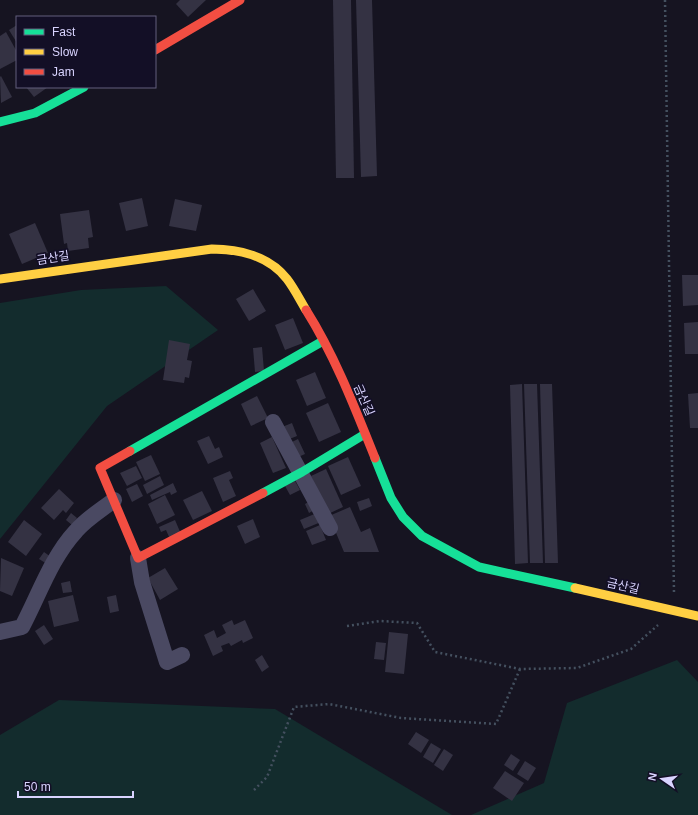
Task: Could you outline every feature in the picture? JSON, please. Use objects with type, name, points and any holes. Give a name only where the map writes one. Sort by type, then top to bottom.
[{"type":"street","points":[[156,49],[184,35],[240,0]]},
{"type":"street","points":[[0,122],[35,113],[82,88]]},
{"type":"street","name":"금산길","points":[[0,279],[89,265],[212,249],[230,249],[250,254],[269,263],[286,278],[323,341],[365,434],[390,498],[403,517],[422,536],[479,567],[698,616]]},
{"type":"street","points":[[182,655],[167,662],[142,582],[138,558],[100,468],[323,341]]},
{"type":"street","points":[[273,422],[302,472],[330,528]]},
{"type":"street","points":[[138,558],[302,472],[365,434]]},
{"type":"street","points":[[0,632],[22,627],[49,572],[76,530],[114,500]]},
{"type":"path","points":[[347,626],[380,621],[417,623],[435,652],[520,669],[577,668],[631,648],[675,610],[665,0]]},
{"type":"path","points":[[254,790],[267,777],[294,707],[329,704],[401,718],[496,724],[520,669]]},
{"type":"green space","points":[[166,286],[218,330],[107,406],[0,539],[0,303],[81,290]]},
{"type":"green space","points":[[677,660],[698,682],[698,815],[471,815],[544,783],[567,703]]},
{"type":"green space","points":[[59,700],[275,709],[452,815],[0,815],[0,735]]},
{"type":"building","points":[[180,0],[206,0],[188,17],[176,4]]},
{"type":"building","points":[[333,0],[351,0],[354,178],[336,178]]},
{"type":"building","points":[[356,0],[372,0],[377,176],[361,177]]},
{"type":"building","points":[[16,26],[16,41],[9,30]]},
{"type":"building","points":[[6,32],[16,50],[16,61],[0,69],[0,36]]},
{"type":"building","points":[[1,76],[12,97],[1,103],[0,77]]},
{"type":"building","points":[[27,88],[47,88],[34,97]]},
{"type":"building","points":[[142,198],[148,226],[126,231],[119,203]]},
{"type":"building","points":[[175,199],[202,205],[196,231],[169,226]]},
{"type":"building","points":[[89,210],[93,237],[88,238],[89,248],[68,251],[67,243],[64,244],[60,214]]},
{"type":"building","points":[[35,223],[48,253],[22,264],[9,234]]},
{"type":"building","points":[[682,275],[698,275],[698,305],[683,306]]},
{"type":"building","points":[[253,289],[266,311],[249,321],[236,299]]},
{"type":"building","points":[[293,318],[303,343],[285,350],[275,325]]},
{"type":"building","points":[[698,322],[698,354],[685,354],[684,323]]},
{"type":"building","points":[[169,340],[190,344],[187,360],[192,361],[189,378],[185,377],[184,383],[163,380]]},
{"type":"building","points":[[262,347],[264,371],[255,372],[253,348]]},
{"type":"building","points":[[315,372],[326,398],[307,406],[296,380]]},
{"type":"building","points":[[522,384],[528,563],[515,564],[510,385]]},
{"type":"building","points":[[524,384],[537,384],[543,563],[530,563]]},
{"type":"building","points":[[540,384],[552,384],[558,563],[545,563]]},
{"type":"building","points":[[698,393],[698,428],[690,428],[688,394]]},
{"type":"building","points":[[257,396],[268,418],[251,426],[241,404]]},
{"type":"building","points":[[328,403],[341,432],[319,442],[306,413]]},
{"type":"building","points":[[292,423],[297,436],[287,440],[282,427]]},
{"type":"building","points":[[209,436],[215,449],[219,447],[223,457],[208,464],[197,441]]},
{"type":"building","points":[[272,437],[286,468],[273,473],[260,443]]},
{"type":"building","points":[[298,439],[305,454],[296,458],[290,443]]},
{"type":"building","points":[[151,455],[160,474],[145,481],[136,462]]},
{"type":"building","points":[[348,457],[361,486],[341,495],[328,466]]},
{"type":"building","points":[[136,466],[142,478],[127,486],[120,473]]},
{"type":"building","points":[[326,469],[343,507],[328,514],[311,476]]},
{"type":"building","points":[[230,471],[233,478],[229,480],[236,496],[223,502],[213,478]]},
{"type":"building","points":[[160,476],[164,485],[147,494],[143,485]]},
{"type":"building","points":[[295,481],[300,490],[290,495],[285,486]]},
{"type":"building","points":[[173,483],[177,492],[171,495],[170,492],[152,500],[150,495]]},
{"type":"building","points":[[137,484],[143,496],[132,502],[126,489]]},
{"type":"building","points":[[59,489],[74,503],[66,513],[63,510],[54,520],[41,508]]},
{"type":"building","points":[[202,491],[212,511],[193,520],[183,500]]},
{"type":"building","points":[[165,495],[175,515],[157,524],[148,504]]},
{"type":"building","points":[[369,498],[372,506],[360,511],[357,502]]},
{"type":"building","points":[[312,500],[316,509],[309,513],[305,504]]},
{"type":"building","points":[[350,507],[361,532],[370,528],[379,552],[344,552],[329,516]]},
{"type":"building","points":[[71,513],[77,518],[72,525],[66,520]]},
{"type":"building","points":[[317,513],[321,522],[304,529],[300,520]]},
{"type":"building","points":[[253,519],[260,537],[245,544],[237,526]]},
{"type":"building","points":[[24,520],[42,534],[26,556],[8,542]]},
{"type":"building","points":[[175,520],[181,534],[170,539],[166,530],[161,532],[159,527]]},
{"type":"building","points":[[320,525],[326,540],[312,545],[306,531]]},
{"type":"building","points":[[44,552],[51,557],[47,564],[39,559]]},
{"type":"building","points":[[1,558],[24,568],[12,596],[0,591]]},
{"type":"building","points":[[165,568],[178,589],[160,600],[148,578]]},
{"type":"building","points":[[70,581],[72,592],[63,593],[61,583]]},
{"type":"building","points":[[73,595],[79,621],[54,627],[48,601]]},
{"type":"building","points":[[116,595],[119,611],[110,613],[107,597]]},
{"type":"building","points":[[232,620],[234,625],[245,620],[253,638],[243,643],[242,640],[231,646],[229,643],[221,646],[223,651],[213,656],[204,635],[214,630],[217,638],[226,633],[222,625]]},
{"type":"building","points":[[44,625],[53,639],[44,645],[35,631]]},
{"type":"building","points":[[389,632],[408,634],[404,674],[385,672]]},
{"type":"building","points":[[376,642],[386,643],[384,660],[374,659]]},
{"type":"building","points":[[262,655],[269,667],[262,672],[255,660]]},
{"type":"building","points":[[416,732],[429,740],[421,753],[408,744]]},
{"type":"building","points":[[431,743],[441,749],[433,763],[423,757]]},
{"type":"building","points":[[444,749],[453,755],[443,771],[434,765]]},
{"type":"building","points":[[511,754],[520,760],[513,771],[504,765]]},
{"type":"building","points":[[525,761],[536,768],[528,781],[517,774]]},
{"type":"building","points":[[505,771],[524,783],[512,801],[493,788]]},
{"type":"traffic: fast","points":[[0,122],[35,113],[82,88]]},
{"type":"traffic: fast","points":[[130,451],[323,341]]},
{"type":"traffic: fast","points":[[263,493],[302,472],[365,434]]},
{"type":"traffic: fast","points":[[375,458],[391,498],[403,517],[422,536],[479,567],[575,588]]},
{"type":"traffic: slow","points":[[0,279],[212,249],[233,250],[262,259],[280,271],[295,290],[306,310]]},
{"type":"traffic: slow","points":[[575,588],[698,616]]},
{"type":"traffic: jam","points":[[156,49],[240,0]]},
{"type":"traffic: jam","points":[[306,310],[335,364],[375,458]]},
{"type":"traffic: jam","points":[[130,451],[100,468],[138,558],[263,493]]}]
